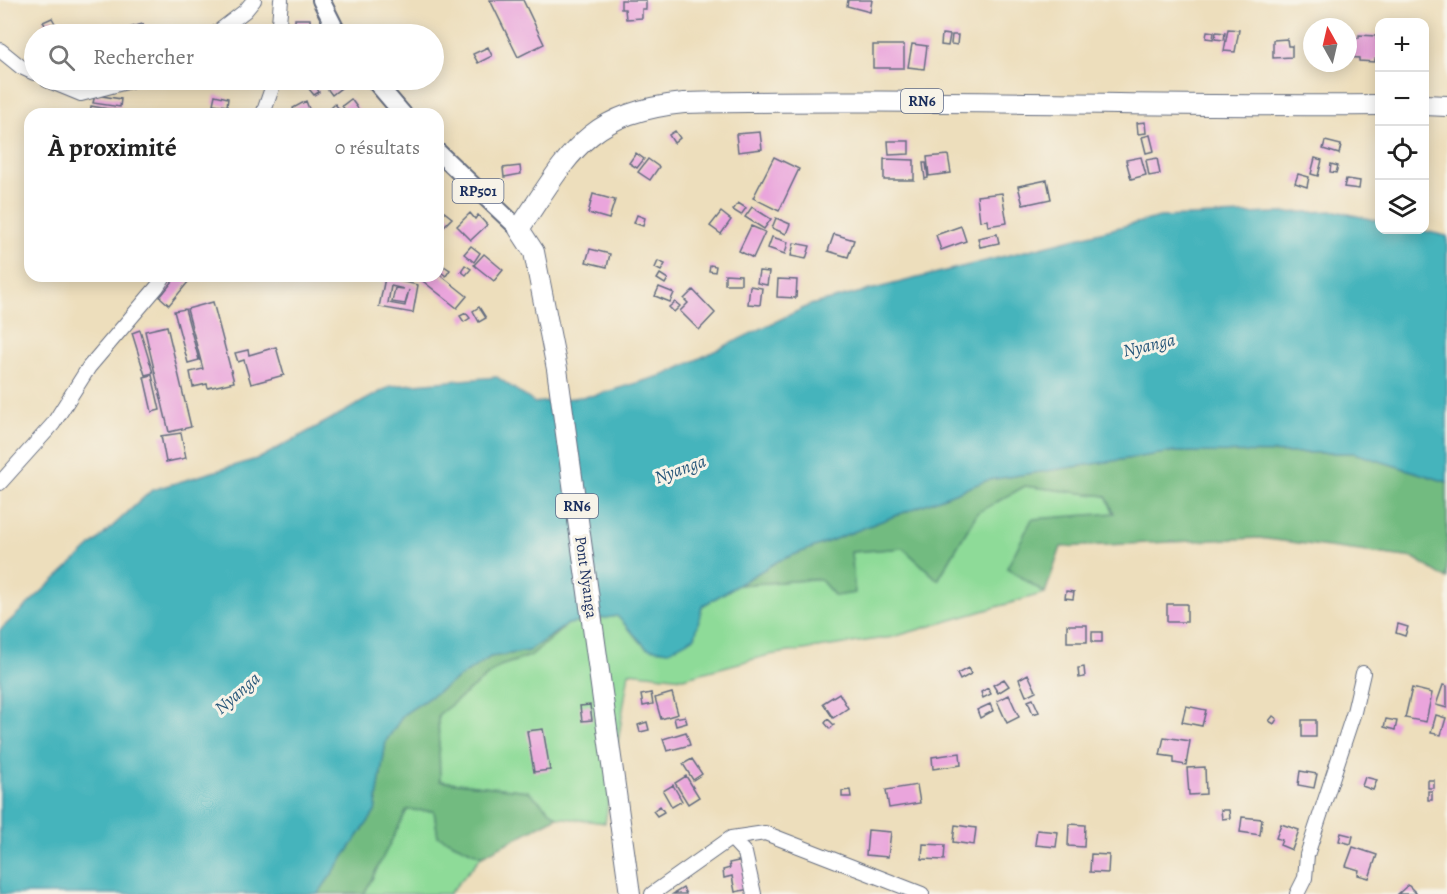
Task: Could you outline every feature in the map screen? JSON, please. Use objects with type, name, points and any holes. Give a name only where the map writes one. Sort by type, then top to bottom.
[{"type":"highway","name":"RN6","points":[[519,229],[553,176],[582,141],[622,116],[662,105],[828,100],[1239,106],[1375,105]]},
{"type":"highway","points":[[1429,105],[1447,106]]},
{"type":"highway","name":"Pont Nyanga","points":[[519,229],[534,252],[557,369],[630,894]]},
{"type":"main road","points":[[321,0],[333,24]]},
{"type":"main road","points":[[383,90],[398,108]]},
{"type":"main road","name":"RP501","points":[[444,158],[519,229]]},
{"type":"street","points":[[228,24],[245,11],[254,0]]},
{"type":"street","points":[[279,24],[281,0]]},
{"type":"street","points":[[0,50],[24,68]]},
{"type":"street","points":[[71,90],[81,94],[96,90]]},
{"type":"street","points":[[265,108],[272,90]]},
{"type":"street","points":[[0,483],[53,424],[89,367],[160,282]]},
{"type":"street","points":[[1297,894],[1305,879],[1306,855],[1354,712],[1363,673]]},
{"type":"street","points":[[652,894],[731,838],[765,834],[922,894]]},
{"type":"street","points":[[731,838],[742,847],[745,853],[754,894]]},
{"type":"green space","points":[[1172,452],[1354,453],[1447,482],[1447,579],[1414,558],[1259,538],[1061,547],[1045,593],[1007,568],[1032,519],[1114,513],[1106,496],[1025,486],[977,513],[938,580],[903,548],[851,552],[855,593],[835,596],[820,579],[738,585],[778,561],[988,480]]},
{"type":"green space","points":[[1025,486],[1106,496],[1114,514],[1007,568],[1045,593],[893,637],[769,655],[683,678],[629,672],[605,823],[557,817],[528,791],[440,781],[438,715],[500,666],[530,656],[568,624],[617,616],[646,648],[695,637],[702,606],[738,585],[820,579],[835,596],[851,552],[903,548],[938,580],[977,513]]},
{"type":"green space","points":[[568,624],[530,656],[500,666],[438,715],[440,781],[528,791],[557,817],[482,856],[438,836],[434,811],[407,810],[364,894],[318,894],[375,812],[386,741],[404,714],[490,657],[528,651]]},
{"type":"green space","points":[[407,810],[434,811],[438,836],[482,856],[449,894],[364,894]]},
{"type":"water","name":"Nyanga","points":[[1336,211],[1375,220],[1375,234],[1429,234],[1429,232],[1447,236],[1447,482],[1354,453],[1172,452],[988,480],[778,561],[702,606],[695,637],[669,651],[647,648],[617,616],[568,624],[528,651],[490,657],[404,714],[386,741],[375,812],[318,894],[0,894],[0,630],[152,490],[260,458],[391,386],[497,377],[535,403],[596,395],[667,374],[810,305],[1160,217]]},
{"type":"building","points":[[490,0],[523,0],[544,44],[518,57]]},
{"type":"building","points":[[621,0],[646,0],[646,9],[642,9],[642,18],[626,19],[625,9],[621,9]]},
{"type":"building","points":[[848,0],[872,0],[870,12],[847,6]]},
{"type":"building","points":[[52,18],[55,24],[44,24],[43,22]]},
{"type":"building","points":[[295,19],[310,19],[310,24],[295,24]]},
{"type":"building","points":[[1228,29],[1239,30],[1235,52],[1224,51]]},
{"type":"building","points":[[1207,31],[1214,32],[1213,39],[1206,38]]},
{"type":"building","points":[[1216,32],[1225,33],[1224,40],[1215,39]]},
{"type":"building","points":[[942,34],[950,35],[948,46],[941,45]]},
{"type":"building","points":[[952,35],[958,35],[957,45],[951,44]]},
{"type":"building","points":[[1359,35],[1375,36],[1375,62],[1359,61],[1357,38]]},
{"type":"building","points":[[1287,39],[1288,46],[1292,46],[1292,57],[1273,58],[1273,40]]},
{"type":"building","points":[[912,44],[927,46],[924,69],[908,67]]},
{"type":"building","points":[[873,45],[904,45],[904,68],[873,68]]},
{"type":"building","points":[[488,47],[492,56],[478,63],[473,54]]},
{"type":"building","points":[[310,90],[318,90],[319,92],[314,95]]},
{"type":"building","points":[[328,90],[338,90],[332,95]]},
{"type":"building","points":[[95,95],[121,99],[120,107],[93,103]]},
{"type":"building","points":[[215,95],[228,98],[227,106],[213,104]]},
{"type":"building","points":[[351,99],[358,108],[344,108],[342,106]]},
{"type":"building","points":[[306,101],[309,108],[293,108]]},
{"type":"building","points":[[1145,122],[1146,133],[1138,134],[1137,123]]},
{"type":"building","points":[[675,131],[680,138],[674,143],[669,135]]},
{"type":"building","points":[[760,132],[762,149],[738,152],[736,134]]},
{"type":"building","points":[[1150,135],[1154,151],[1146,153],[1142,137]]},
{"type":"building","points":[[888,141],[909,141],[909,154],[889,155]]},
{"type":"building","points":[[1325,141],[1341,145],[1339,154],[1323,149]]},
{"type":"building","points":[[636,153],[644,159],[637,168],[629,163]]},
{"type":"building","points":[[948,155],[951,173],[929,176],[927,157]]},
{"type":"building","points":[[774,157],[799,169],[779,211],[753,198]]},
{"type":"building","points":[[1141,157],[1146,175],[1131,179],[1126,160]]},
{"type":"building","points":[[1157,158],[1160,174],[1149,176],[1146,160]]},
{"type":"building","points":[[1315,158],[1322,160],[1318,176],[1311,174]]},
{"type":"building","points":[[648,159],[659,167],[650,180],[638,172]]},
{"type":"building","points":[[884,159],[914,160],[914,180],[884,180]]},
{"type":"building","points":[[923,163],[926,163],[928,178],[925,179]]},
{"type":"building","points":[[1331,164],[1338,166],[1336,173],[1330,172]]},
{"type":"building","points":[[520,166],[521,174],[504,177],[503,168]]},
{"type":"building","points":[[1298,174],[1309,177],[1307,187],[1295,183]]},
{"type":"building","points":[[1346,179],[1360,181],[1359,189],[1344,187]]},
{"type":"building","points":[[1047,180],[1051,199],[1023,205],[1018,186]]},
{"type":"building","points":[[1002,193],[1007,223],[988,226],[987,220],[980,221],[977,196]]},
{"type":"building","points":[[593,194],[615,200],[609,219],[588,213]]},
{"type":"building","points":[[738,203],[746,208],[741,215],[733,210]]},
{"type":"building","points":[[752,207],[771,219],[764,229],[745,217]]},
{"type":"building","points":[[444,212],[452,218],[444,226]]},
{"type":"building","points":[[721,212],[731,220],[721,234],[710,226]]},
{"type":"building","points":[[470,213],[475,219],[478,215],[487,225],[471,240],[457,226]]},
{"type":"building","points":[[637,215],[645,218],[643,226],[634,223]]},
{"type":"building","points":[[776,218],[790,224],[786,234],[772,228]]},
{"type":"building","points":[[751,226],[765,232],[753,258],[739,251]]},
{"type":"building","points":[[961,226],[966,241],[941,250],[936,235]]},
{"type":"building","points":[[834,234],[854,240],[848,257],[828,251]]},
{"type":"building","points":[[997,234],[999,243],[980,247],[978,238]]},
{"type":"building","points":[[772,237],[788,242],[785,254],[768,248]]},
{"type":"building","points":[[794,243],[810,246],[806,259],[791,256]]},
{"type":"building","points":[[471,246],[480,253],[474,262],[464,254]]},
{"type":"building","points":[[590,249],[610,254],[607,267],[586,262]]},
{"type":"building","points":[[484,254],[503,270],[494,281],[474,265]]},
{"type":"building","points":[[658,261],[665,264],[661,271],[655,268]]},
{"type":"building","points":[[465,265],[471,269],[466,275],[461,271]]},
{"type":"building","points":[[710,265],[716,266],[715,272],[709,271]]},
{"type":"building","points":[[444,266],[450,270],[446,276],[444,274]]},
{"type":"building","points":[[759,271],[769,272],[767,285],[757,283]]},
{"type":"building","points":[[660,274],[668,279],[665,284],[657,279]]},
{"type":"building","points":[[725,274],[741,275],[741,284],[725,284]]},
{"type":"building","points":[[444,278],[467,296],[457,308],[424,282],[444,282]]},
{"type":"building","points":[[778,279],[797,280],[796,298],[777,297]]},
{"type":"building","points":[[172,282],[188,282],[169,305],[160,297]]},
{"type":"building","points":[[384,282],[418,285],[413,313],[379,307]],"holes":[[[391,286],[404,289],[395,288],[392,302],[405,304],[409,290],[405,306],[388,303]]]},
{"type":"building","points":[[750,286],[762,288],[760,305],[748,304]]},
{"type":"building","points":[[659,287],[674,293],[670,302],[655,296]]},
{"type":"building","points":[[693,290],[715,313],[699,330],[680,311],[688,303],[684,299]]},
{"type":"building","points":[[213,302],[234,382],[208,388],[207,384],[193,387],[190,372],[203,369],[187,309]]},
{"type":"building","points":[[675,302],[680,306],[674,312],[669,307]]},
{"type":"building","points":[[479,307],[486,318],[479,322],[473,311]]},
{"type":"building","points":[[185,309],[199,360],[188,363],[174,311]]},
{"type":"building","points":[[466,313],[470,318],[464,322],[460,316]]},
{"type":"building","points":[[167,326],[191,427],[169,432],[145,331]]},
{"type":"building","points":[[140,330],[153,373],[145,375],[132,333]]},
{"type":"building","points":[[276,347],[284,375],[251,384],[244,360],[238,362],[235,353],[248,350],[249,355]]},
{"type":"building","points":[[152,375],[160,410],[152,412],[144,377]]},
{"type":"building","points":[[181,433],[186,458],[166,462],[161,436]]},
{"type":"building","points":[[1066,591],[1074,592],[1073,599],[1065,598]]},
{"type":"building","points":[[1167,604],[1187,604],[1187,622],[1167,622]]},
{"type":"building","points":[[1398,624],[1408,627],[1405,636],[1396,633]]},
{"type":"building","points":[[1067,625],[1087,625],[1087,642],[1067,642]]},
{"type":"building","points":[[1092,632],[1102,632],[1102,642],[1092,642]]},
{"type":"building","points":[[1084,667],[1085,677],[1079,678],[1078,668]]},
{"type":"building","points":[[968,668],[971,674],[960,680],[957,674]]},
{"type":"building","points":[[1028,674],[1036,691],[1026,696],[1019,679]]},
{"type":"building","points":[[1004,679],[1009,686],[998,693],[993,685]]},
{"type":"building","points":[[1443,685],[1447,686],[1447,708],[1436,705]]},
{"type":"building","points":[[988,688],[991,694],[983,698],[981,692]]},
{"type":"building","points":[[1412,688],[1432,693],[1426,722],[1405,718]]},
{"type":"building","points":[[651,693],[653,704],[643,706],[641,695]]},
{"type":"building","points":[[672,693],[678,714],[661,719],[655,698]]},
{"type":"building","points":[[839,693],[848,708],[833,718],[823,703]]},
{"type":"building","points":[[1009,695],[1019,717],[1007,723],[997,701]]},
{"type":"building","points":[[1033,699],[1039,712],[1033,714],[1028,701]]},
{"type":"building","points":[[990,704],[993,711],[980,718],[977,710]]},
{"type":"building","points":[[590,705],[592,720],[582,721],[580,706]]},
{"type":"building","points":[[1186,706],[1206,710],[1202,726],[1182,722]]},
{"type":"building","points":[[1436,715],[1446,718],[1441,735],[1431,733]]},
{"type":"building","points":[[685,716],[687,723],[676,726],[674,718]]},
{"type":"building","points":[[1273,716],[1277,719],[1274,724],[1269,721]]},
{"type":"building","points":[[828,719],[834,725],[830,729],[825,723]]},
{"type":"building","points":[[1386,719],[1397,721],[1395,730],[1384,727]]},
{"type":"building","points":[[1302,720],[1316,720],[1316,737],[1302,737]]},
{"type":"building","points":[[647,722],[649,730],[640,732],[638,725]]},
{"type":"building","points":[[543,729],[550,770],[534,772],[527,731]]},
{"type":"building","points":[[686,732],[690,745],[667,751],[663,739]]},
{"type":"building","points":[[1164,737],[1190,741],[1186,765],[1174,763],[1174,757],[1160,755]]},
{"type":"building","points":[[960,753],[961,765],[933,769],[932,757]]},
{"type":"building","points":[[692,759],[702,774],[693,780],[683,764]]},
{"type":"building","points":[[1205,767],[1206,794],[1189,795],[1187,768]]},
{"type":"building","points":[[1300,771],[1317,774],[1314,788],[1298,785]]},
{"type":"building","points":[[686,776],[699,797],[688,804],[675,783]]},
{"type":"building","points":[[1365,777],[1377,780],[1373,790],[1362,786]]},
{"type":"building","points":[[1428,780],[1434,780],[1434,788],[1428,788]]},
{"type":"building","points":[[673,785],[682,801],[672,807],[663,791]]},
{"type":"building","points":[[917,785],[920,803],[889,808],[886,790]]},
{"type":"building","points":[[850,790],[851,797],[842,797],[842,791]]},
{"type":"building","points":[[1428,791],[1432,791],[1432,800],[1428,800]]},
{"type":"building","points":[[660,806],[664,812],[657,816],[653,811]]},
{"type":"building","points":[[1221,810],[1229,810],[1230,818],[1222,819]]},
{"type":"building","points":[[1242,817],[1262,819],[1260,835],[1240,832]]},
{"type":"building","points":[[1069,824],[1085,825],[1084,847],[1068,846]]},
{"type":"building","points":[[1281,824],[1299,830],[1292,850],[1280,845],[1282,840],[1276,838]]},
{"type":"building","points":[[955,825],[976,828],[974,845],[953,842]]},
{"type":"building","points":[[868,830],[891,832],[888,857],[866,855]]},
{"type":"building","points":[[1037,830],[1058,832],[1056,847],[1035,845]]},
{"type":"building","points":[[1341,833],[1353,836],[1351,844],[1339,841]]},
{"type":"building","points":[[923,844],[945,845],[944,860],[922,859]]},
{"type":"building","points":[[1353,847],[1377,855],[1369,878],[1358,875],[1359,870],[1346,866]]},
{"type":"building","points":[[1091,854],[1109,855],[1108,873],[1090,872]]},
{"type":"building","points":[[743,860],[749,889],[735,892],[732,876],[724,878],[723,870],[730,868],[729,863]]},
{"type":"building","points":[[1408,885],[1417,894],[1398,894]]},
{"type":"building","points":[[683,888],[686,894],[673,894]]}]
